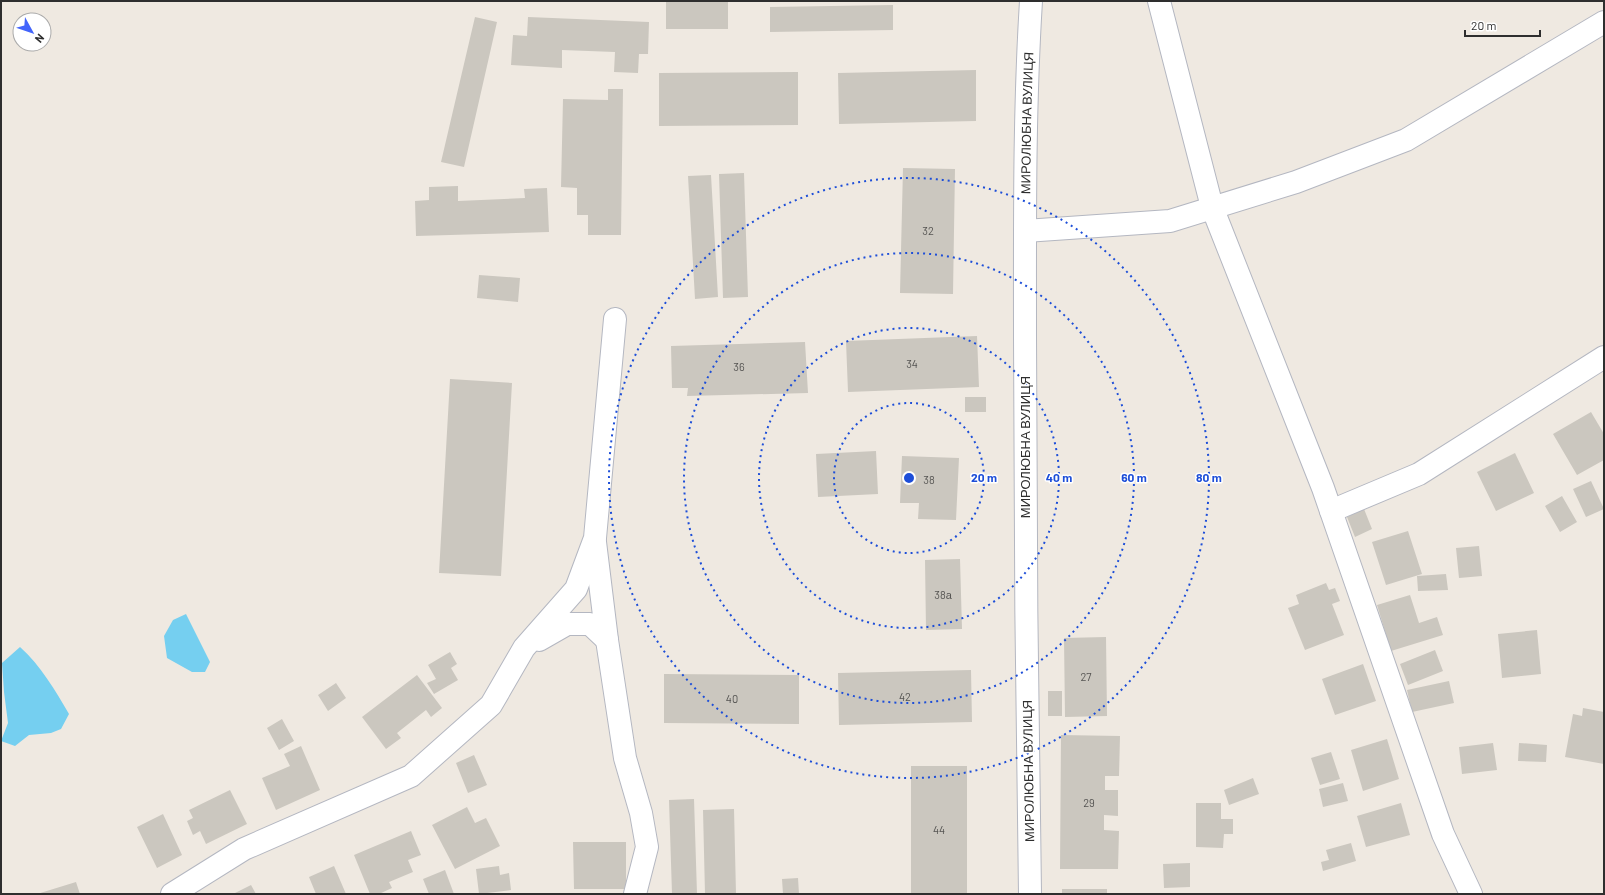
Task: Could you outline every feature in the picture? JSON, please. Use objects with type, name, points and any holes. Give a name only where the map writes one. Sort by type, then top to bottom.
[{"type":"street","name":"МИРОЛЮБНА ВУЛИЦЯ","points":[[1030,894],[1024,497],[1027,69],[1031,1]]},
{"type":"street","points":[[1159,1],[1212,207],[1331,511],[1443,834],[1471,894]]},
{"type":"street","points":[[1025,231],[1170,221],[1296,182],[1406,140],[1604,22]]},
{"type":"street","points":[[615,319],[595,538],[607,640],[625,758],[641,813],[647,847],[635,894]]},
{"type":"street","points":[[1331,511],[1419,474],[1604,357]]},
{"type":"street","points":[[172,894],[244,849],[411,776],[491,705],[524,648],[576,589],[595,538]]},
{"type":"street","points":[[524,648],[567,624],[590,624],[607,640]]},
{"type":"water","points":[[186,614],[210,662],[205,672],[192,672],[167,658],[164,636],[173,620]]},
{"type":"water","points":[[20,647],[41,670],[69,714],[61,729],[51,733],[29,735],[15,746],[1,741],[8,723],[2,663]]},
{"type":"building","points":[[666,1],[728,1],[728,29],[666,29]]},
{"type":"building","points":[[893,5],[893,30],[770,32],[770,7]]},
{"type":"building","points":[[475,17],[497,22],[464,167],[441,162]]},
{"type":"building","points":[[528,17],[649,22],[648,54],[639,54],[638,73],[614,72],[615,52],[562,50],[562,68],[511,65],[513,35],[527,36]]},
{"type":"building","points":[[976,70],[976,121],[839,124],[838,73]]},
{"type":"building","points":[[798,72],[798,125],[659,126],[659,73]]},
{"type":"building","points":[[608,89],[623,89],[621,235],[588,235],[588,215],[577,215],[577,188],[561,187],[563,99],[608,100]]},
{"type":"building","points":[[903,168],[955,169],[953,294],[900,293]]},
{"type":"building","points":[[744,173],[748,297],[723,298],[719,174]]},
{"type":"building","points":[[711,175],[718,297],[695,299],[688,176]]},
{"type":"building","points":[[458,186],[458,201],[525,198],[524,189],[547,188],[549,232],[416,236],[415,201],[429,200],[429,187]]},
{"type":"building","points":[[479,275],[520,278],[518,302],[477,298]]},
{"type":"building","points":[[977,336],[979,387],[848,392],[846,341]]},
{"type":"building","points":[[805,342],[808,393],[687,396],[688,388],[672,388],[671,346]]},
{"type":"building","points":[[450,379],[512,383],[501,576],[439,573]]},
{"type":"building","points":[[965,397],[986,397],[986,412],[965,412]]},
{"type":"building","points":[[1591,412],[1604,434],[1604,460],[1577,475],[1553,434]]},
{"type":"building","points":[[876,451],[878,494],[818,497],[816,454]]},
{"type":"building","points":[[1515,453],[1534,493],[1496,511],[1477,472]]},
{"type":"building","points":[[902,456],[959,458],[956,520],[918,519],[919,503],[900,503]]},
{"type":"building","points":[[1591,481],[1604,509],[1586,517],[1573,489]]},
{"type":"building","points":[[1562,496],[1577,522],[1560,532],[1545,506]]},
{"type":"building","points":[[1364,509],[1372,529],[1355,537],[1347,517]]},
{"type":"building","points":[[1408,531],[1422,574],[1386,585],[1372,542]]},
{"type":"building","points":[[1479,546],[1482,576],[1459,578],[1456,548]]},
{"type":"building","points":[[960,559],[962,629],[926,630],[925,560]]},
{"type":"building","points":[[1446,574],[1448,590],[1418,591],[1417,576]]},
{"type":"building","points":[[1326,583],[1329,590],[1335,588],[1340,601],[1332,604],[1344,635],[1305,650],[1288,608],[1299,604],[1296,595]]},
{"type":"building","points":[[1410,595],[1419,623],[1437,617],[1443,635],[1391,651],[1377,605]]},
{"type":"building","points":[[1537,630],[1541,674],[1502,678],[1498,634]]},
{"type":"building","points":[[1106,637],[1107,716],[1065,717],[1064,638]]},
{"type":"building","points":[[1435,650],[1443,671],[1408,685],[1400,664]]},
{"type":"building","points":[[450,652],[457,664],[451,668],[458,680],[434,694],[427,683],[436,679],[428,665]]},
{"type":"building","points":[[1363,664],[1376,701],[1335,715],[1322,679]]},
{"type":"building","points":[[971,670],[972,722],[839,725],[838,673]]},
{"type":"building","points":[[664,674],[799,675],[799,724],[664,723]]},
{"type":"building","points":[[417,675],[442,708],[431,717],[426,710],[397,733],[401,738],[386,749],[362,717]]},
{"type":"building","points":[[1449,681],[1454,703],[1412,712],[1407,690]]},
{"type":"building","points":[[336,683],[346,698],[328,711],[318,695]]},
{"type":"building","points":[[1048,691],[1062,691],[1062,716],[1048,716]]},
{"type":"building","points":[[1583,708],[1604,712],[1604,764],[1565,757],[1573,714],[1582,716]]},
{"type":"building","points":[[282,719],[294,741],[279,750],[267,728]]},
{"type":"building","points":[[1061,735],[1120,736],[1119,776],[1105,776],[1105,790],[1118,790],[1118,816],[1104,815],[1104,830],[1119,831],[1118,869],[1060,869]]},
{"type":"building","points":[[1387,739],[1399,779],[1363,791],[1351,750]]},
{"type":"building","points":[[1493,743],[1497,770],[1462,774],[1459,747]]},
{"type":"building","points":[[1519,743],[1547,745],[1546,762],[1518,761]]},
{"type":"building","points":[[301,746],[320,790],[276,810],[262,778],[290,766],[284,754]]},
{"type":"building","points":[[1331,752],[1340,779],[1320,785],[1311,758]]},
{"type":"building","points":[[474,755],[487,785],[468,793],[456,763]]},
{"type":"building","points":[[911,766],[967,766],[967,894],[911,894]]},
{"type":"building","points":[[1253,778],[1259,794],[1229,805],[1224,790]]},
{"type":"building","points":[[1343,783],[1348,801],[1323,807],[1319,789]]},
{"type":"building","points":[[230,790],[247,824],[206,844],[200,831],[193,835],[187,821],[193,818],[189,810]]},
{"type":"building","points":[[694,799],[697,894],[672,894],[669,800]]},
{"type":"building","points":[[1196,803],[1221,803],[1221,819],[1233,819],[1233,834],[1224,834],[1223,848],[1196,847]]},
{"type":"building","points":[[1401,803],[1410,835],[1366,847],[1357,816]]},
{"type":"building","points":[[467,807],[475,823],[486,818],[500,846],[455,869],[432,825]]},
{"type":"building","points":[[734,809],[736,894],[705,894],[703,810]]},
{"type":"building","points":[[163,814],[182,855],[157,868],[137,827]]},
{"type":"building","points":[[411,831],[421,855],[408,860],[413,872],[389,882],[392,888],[379,894],[370,894],[354,855]]},
{"type":"building","points":[[573,842],[626,842],[626,889],[574,889]]},
{"type":"building","points":[[1351,843],[1356,861],[1323,871],[1321,862],[1329,860],[1326,850]]},
{"type":"building","points":[[1190,863],[1190,887],[1164,888],[1163,864]]},
{"type":"building","points":[[334,866],[346,894],[316,894],[309,877]]},
{"type":"building","points":[[499,866],[500,875],[509,873],[511,890],[479,894],[476,869]]},
{"type":"building","points":[[445,870],[454,894],[429,894],[423,879]]},
{"type":"building","points":[[798,878],[799,894],[783,894],[782,879]]},
{"type":"building","points":[[76,882],[80,894],[37,894]]},
{"type":"building","points":[[251,885],[256,894],[233,894]]},
{"type":"building","points":[[1062,889],[1107,889],[1107,894],[1062,894]]}]
